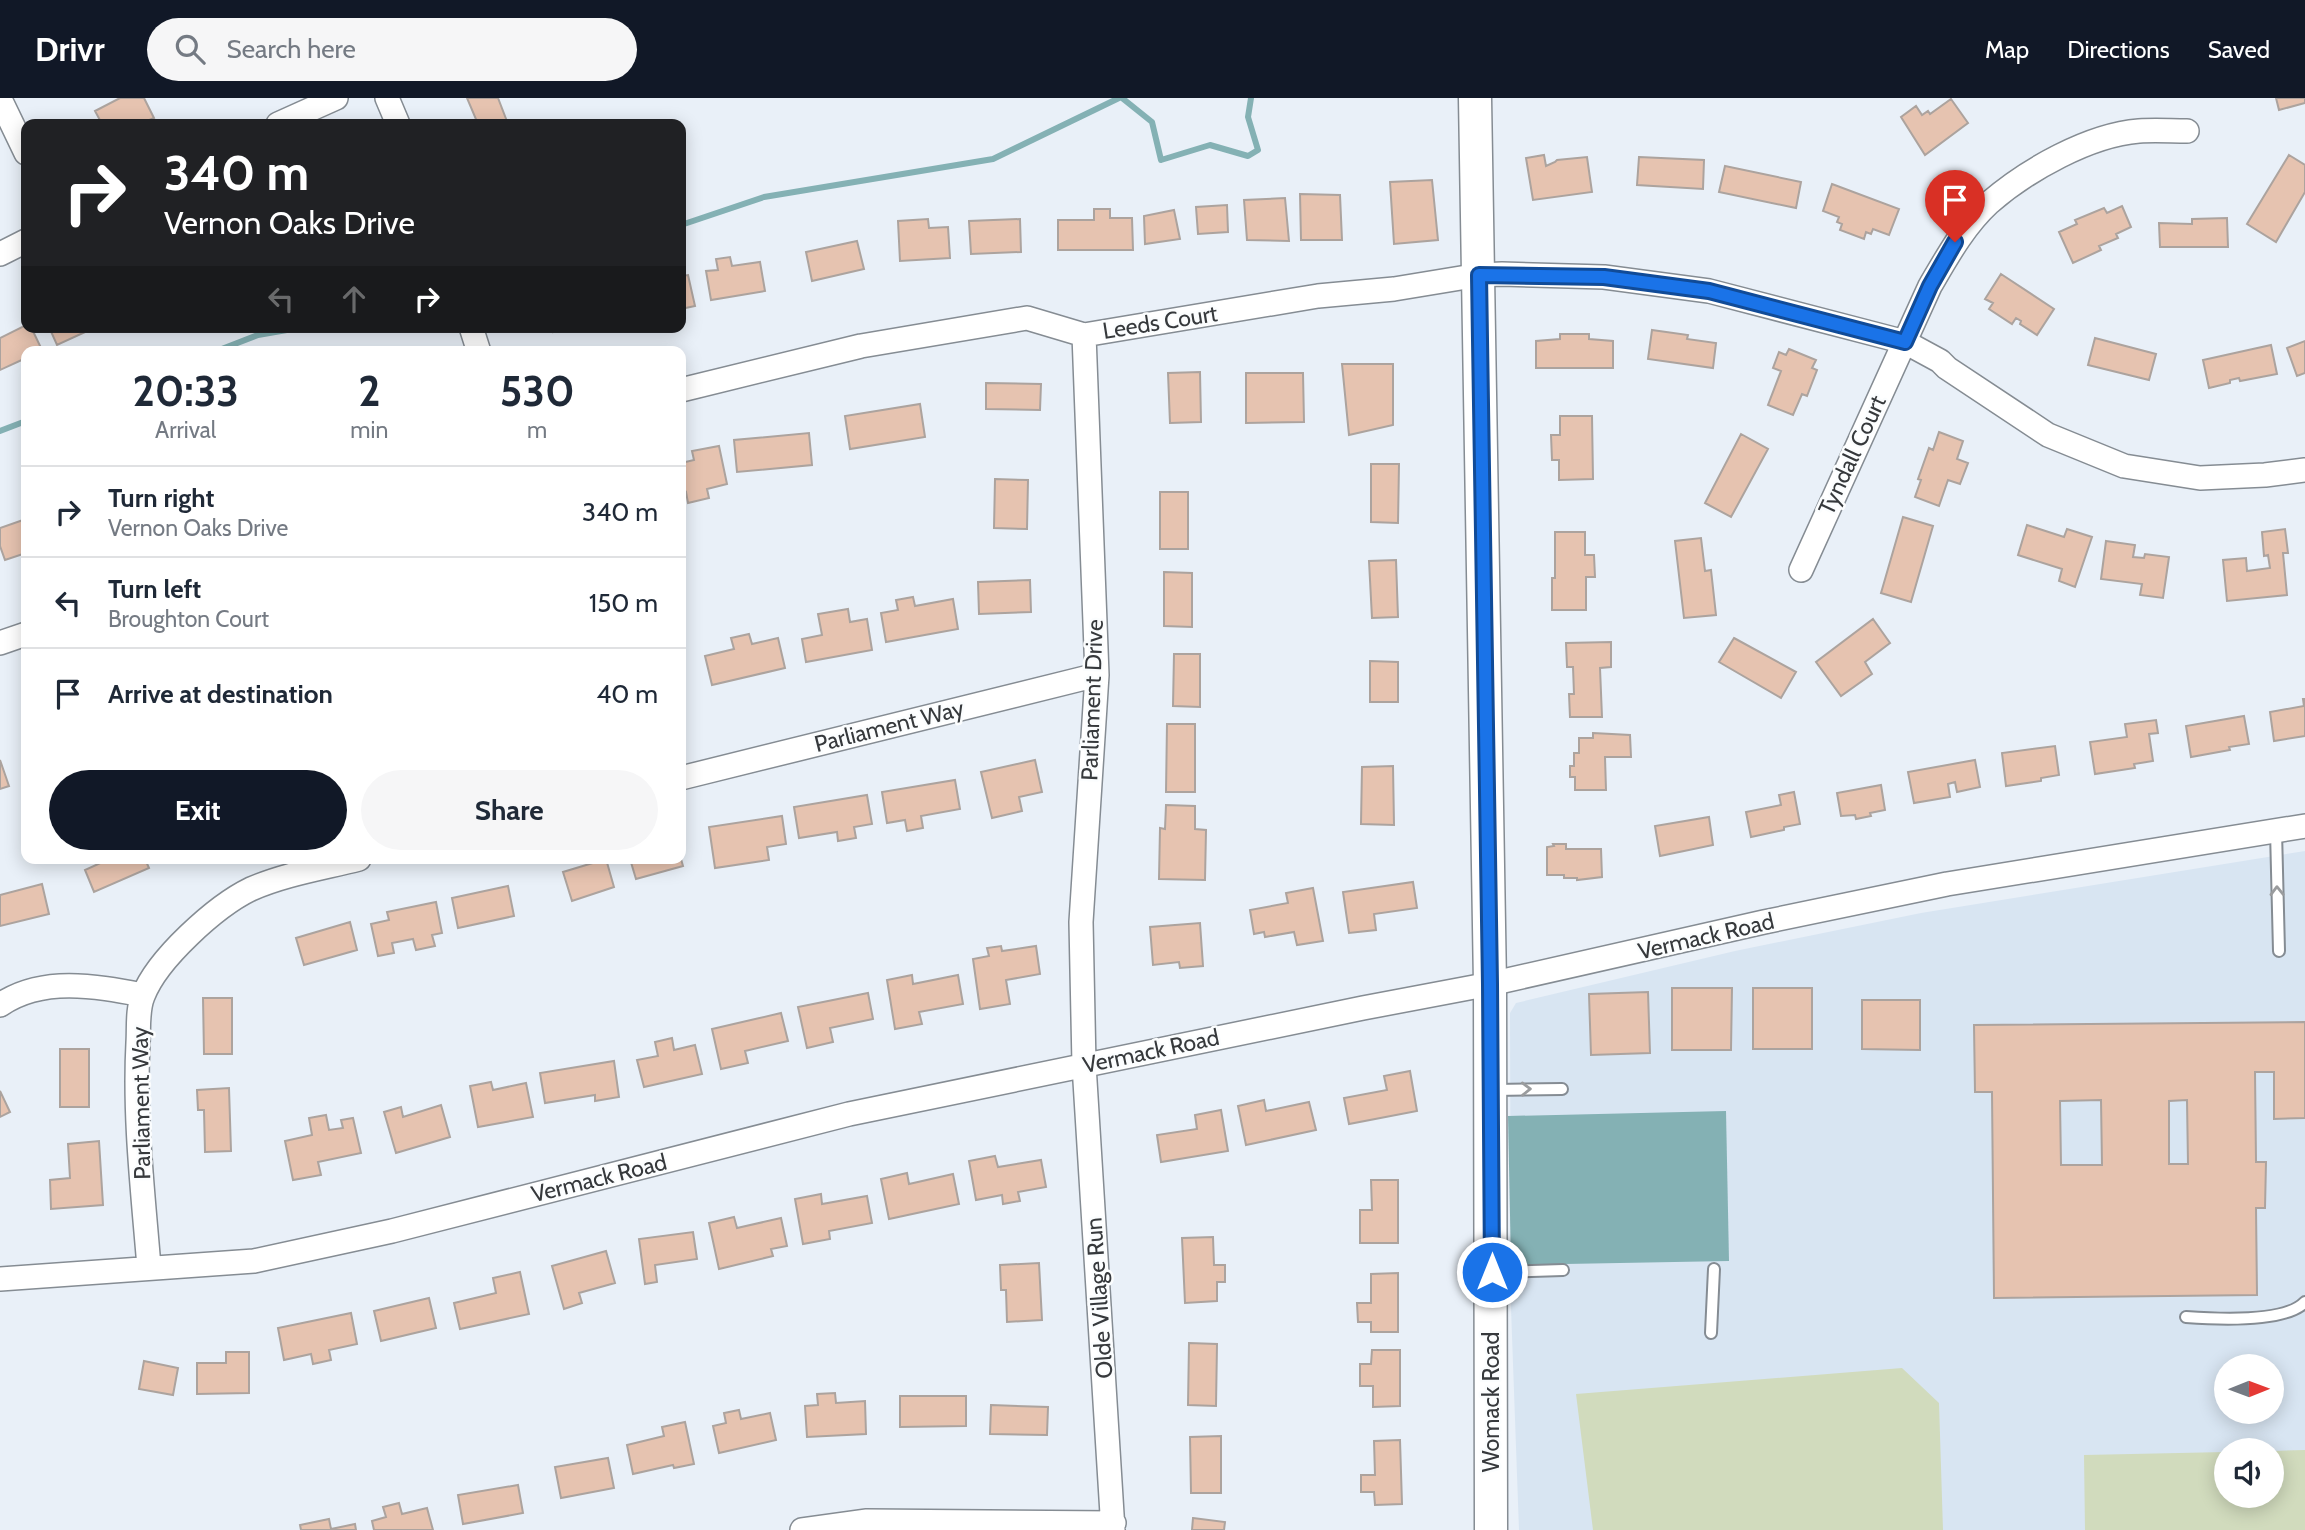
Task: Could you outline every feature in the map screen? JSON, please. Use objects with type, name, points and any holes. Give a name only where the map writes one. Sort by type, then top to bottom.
[{"type":"street","points":[[289,119],[336,98]]},
{"type":"street","points":[[387,98],[396,119]]},
{"type":"street","name":"Womack Road","points":[[1475,98],[1490,984],[1491,1530]]},
{"type":"street","points":[[0,99],[21,143]]},
{"type":"street","name":"Tyndall Court","points":[[1801,570],[1930,286],[1955,242],[1989,204],[2011,187],[2033,171],[2092,142],[2138,131],[2188,131]]},
{"type":"street","points":[[0,254],[21,244]]},
{"type":"street","name":"Leeds Court","points":[[686,389],[861,346],[1027,318],[1084,335],[1318,296],[1394,289],[1479,275],[1604,277],[1709,291],[1905,342],[1940,361],[2048,435],[2124,466],[2200,478],[2305,470]]},
{"type":"street","name":"Parliament Drive","points":[[1084,335],[1097,675],[1081,922],[1084,1065]]},
{"type":"street","points":[[0,643],[21,636]]},
{"type":"street","name":"Parliament Way","points":[[686,777],[1097,675]]},
{"type":"street","name":"Vermack Road","points":[[0,1279],[254,1261],[392,1231],[849,1114],[1363,1007],[1490,984],[1947,884],[2305,826]]},
{"type":"street","name":"Parliament Way","points":[[149,1267],[136,1069],[143,995],[169,954],[206,919],[249,890],[339,864]]},
{"type":"street","points":[[0,1005],[12,997],[45,986],[102,987],[143,995]]},
{"type":"street","name":"Olde Village Run","points":[[1084,1065],[1114,1527]]},
{"type":"street","points":[[802,1530],[867,1521],[1114,1527]]},
{"type":"lane","points":[[2276,831],[2279,951]]},
{"type":"lane","points":[[1491,1090],[1562,1088]]},
{"type":"lane","points":[[1711,1333],[1714,1269]]},
{"type":"lane","points":[[1492,1272],[1563,1270]]},
{"type":"lane","points":[[2186,1317],[2255,1318],[2299,1308],[2305,1302]]},
{"type":"shaded area","points":[[2305,851],[2305,1530],[1519,1530],[1511,1308],[1510,1013],[1516,1003],[1735,951],[1921,913]]},
{"type":"green space","points":[[1902,1368],[1939,1403],[1943,1530],[1593,1530],[1576,1394]]},
{"type":"green space","points":[[2305,1450],[2305,1530],[2085,1530],[2084,1455],[2214,1452],[2214,1508],[2284,1508],[2284,1451]]},
{"type":"water","points":[[1726,1111],[1729,1261],[1511,1265],[1508,1116]]},
{"type":"building","points":[[120,98],[144,98],[154,118],[99,119],[95,111]]},
{"type":"building","points":[[467,98],[498,98],[506,119],[476,119]]},
{"type":"building","points":[[2276,98],[2305,98],[2305,103],[2279,110]]},
{"type":"building","points":[[1951,99],[1968,123],[1925,155],[1901,117],[1916,106],[1922,115],[1928,111],[1930,114]]},
{"type":"building","points":[[1544,155],[1546,166],[1557,160],[1587,157],[1592,192],[1533,200],[1526,158]]},
{"type":"building","points":[[2289,155],[2305,165],[2305,192],[2276,242],[2247,224]]},
{"type":"building","points":[[1639,157],[1704,160],[1703,189],[1637,185]]},
{"type":"building","points":[[1725,166],[1801,182],[1796,208],[1719,192]]},
{"type":"building","points":[[1432,180],[1438,240],[1394,244],[1390,182]]},
{"type":"building","points":[[1832,184],[1899,209],[1889,235],[1873,229],[1871,234],[1866,232],[1864,239],[1840,230],[1842,224],[1837,222],[1839,217],[1823,211]]},
{"type":"building","points":[[1300,194],[1340,195],[1342,240],[1301,240]]},
{"type":"building","points":[[1285,198],[1289,241],[1247,240],[1244,200]]},
{"type":"building","points":[[1227,205],[1228,232],[1198,234],[1196,207]]},
{"type":"building","points":[[2122,206],[2131,227],[2116,234],[2118,238],[2099,246],[2101,250],[2073,263],[2059,232],[2077,224],[2075,220],[2104,208],[2107,213]]},
{"type":"building","points":[[1094,209],[1110,209],[1110,218],[1132,218],[1133,250],[1058,250],[1058,220],[1094,220]]},
{"type":"building","points":[[1174,210],[1180,239],[1145,244],[1144,216]]},
{"type":"building","points":[[2227,218],[2228,247],[2160,247],[2159,223],[2192,224],[2192,219]]},
{"type":"building","points":[[928,219],[929,228],[948,227],[950,258],[900,261],[898,221]]},
{"type":"building","points":[[1020,219],[1021,252],[971,254],[969,221]]},
{"type":"building","points":[[857,241],[864,269],[812,281],[806,252]]},
{"type":"building","points":[[730,257],[732,266],[760,262],[765,291],[711,300],[706,271],[718,270],[716,259]]},
{"type":"building","points":[[2001,274],[2054,309],[2037,335],[2020,324],[2021,321],[2016,318],[2012,324],[1989,309],[1993,303],[1985,299]]},
{"type":"building","points":[[686,275],[695,306],[686,308]]},
{"type":"building","points":[[21,328],[21,333],[34,333],[40,346],[21,346],[21,360],[0,370],[0,338]]},
{"type":"building","points":[[1652,330],[1688,335],[1687,339],[1716,343],[1713,368],[1648,359]]},
{"type":"building","points":[[52,333],[83,333],[57,345]]},
{"type":"building","points":[[1560,334],[1589,334],[1589,339],[1613,341],[1613,368],[1536,368],[1536,341],[1560,339]]},
{"type":"building","points":[[2095,338],[2156,354],[2149,380],[2088,365]]},
{"type":"building","points":[[2305,341],[2305,373],[2297,376],[2287,348]]},
{"type":"building","points":[[2271,345],[2277,374],[2240,381],[2239,378],[2209,388],[2203,360]]},
{"type":"building","points":[[1789,349],[1816,360],[1812,368],[1817,370],[1807,396],[1802,394],[1793,415],[1768,405],[1781,371],[1773,368],[1779,352],[1786,355]]},
{"type":"building","points":[[1342,364],[1393,364],[1393,425],[1349,435]]},
{"type":"building","points":[[1200,372],[1201,422],[1170,423],[1168,373]]},
{"type":"building","points":[[1246,373],[1303,373],[1304,422],[1246,423]]},
{"type":"building","points":[[986,383],[1041,384],[1040,410],[986,409]]},
{"type":"building","points":[[920,404],[925,437],[850,449],[845,416]]},
{"type":"building","points":[[1560,416],[1592,416],[1593,479],[1559,480],[1559,460],[1552,460],[1551,435],[1560,435]]},
{"type":"building","points":[[1939,432],[1963,441],[1957,459],[1968,463],[1960,484],[1948,480],[1939,506],[1915,497],[1929,448],[1933,450]]},
{"type":"building","points":[[809,433],[812,465],[737,472],[734,440]]},
{"type":"building","points":[[1741,434],[1768,449],[1731,517],[1705,503]]},
{"type":"building","points":[[719,446],[727,484],[707,489],[709,498],[688,503],[686,462],[694,460],[692,451]]},
{"type":"building","points":[[1371,464],[1399,464],[1398,523],[1371,522]]},
{"type":"building","points":[[995,479],[1028,480],[1027,529],[994,528]]},
{"type":"building","points":[[1160,492],[1188,492],[1188,549],[1160,549]]},
{"type":"building","points":[[1903,517],[1933,526],[1911,602],[1881,593]]},
{"type":"building","points":[[21,521],[21,555],[5,560],[0,546],[0,528]]},
{"type":"building","points":[[2027,525],[2064,537],[2067,529],[2092,537],[2075,587],[2059,581],[2062,569],[2018,555]]},
{"type":"building","points":[[2285,529],[2288,553],[2283,553],[2287,595],[2227,601],[2223,560],[2246,558],[2247,571],[2270,568],[2268,555],[2264,556],[2262,532]]},
{"type":"building","points":[[1555,532],[1585,532],[1585,555],[1594,555],[1595,577],[1586,577],[1586,610],[1552,610]]},
{"type":"building","points":[[1701,538],[1705,571],[1711,570],[1716,615],[1684,618],[1675,541]]},
{"type":"building","points":[[2106,541],[2135,545],[2133,557],[2144,558],[2145,554],[2169,557],[2163,598],[2140,595],[2142,584],[2101,579]]},
{"type":"building","points":[[1396,560],[1398,617],[1372,618],[1369,561]]},
{"type":"building","points":[[1164,572],[1192,573],[1192,627],[1164,626]]},
{"type":"building","points":[[1030,580],[1031,612],[979,614],[978,582]]},
{"type":"building","points":[[913,597],[915,606],[953,599],[958,629],[886,642],[881,613],[898,610],[896,600]]},
{"type":"building","points":[[848,609],[850,622],[867,619],[872,650],[806,662],[802,639],[822,635],[818,614]]},
{"type":"building","points":[[1873,619],[1890,643],[1865,662],[1872,674],[1841,696],[1816,662]]},
{"type":"building","points":[[749,634],[752,644],[778,638],[785,668],[712,685],[705,656],[734,649],[731,638]]},
{"type":"building","points":[[1734,638],[1796,672],[1781,698],[1719,662]]},
{"type":"building","points":[[1611,642],[1611,667],[1600,668],[1602,717],[1570,717],[1569,694],[1574,694],[1573,667],[1567,667],[1566,643]]},
{"type":"building","points":[[1174,654],[1200,654],[1200,707],[1173,706]]},
{"type":"building","points":[[1370,661],[1398,662],[1398,702],[1370,702]]},
{"type":"building","points":[[2305,699],[2305,736],[2274,741],[2270,712],[2304,706]]},
{"type":"building","points":[[2244,716],[2249,744],[2191,757],[2186,726]]},
{"type":"building","points":[[2156,720],[2158,733],[2149,734],[2153,761],[2134,764],[2135,768],[2095,774],[2090,742],[2127,737],[2125,724]]},
{"type":"building","points":[[1167,724],[1195,724],[1195,792],[1166,792]]},
{"type":"building","points":[[1593,733],[1630,735],[1631,757],[1605,757],[1606,790],[1575,790],[1575,777],[1570,777],[1570,766],[1574,766],[1574,753],[1579,753],[1579,738],[1593,738]]},
{"type":"building","points":[[2055,746],[2059,775],[2041,778],[2041,781],[2006,786],[2002,753]]},
{"type":"building","points":[[0,760],[9,786],[0,789]]},
{"type":"building","points":[[1035,760],[1042,792],[1019,797],[1022,811],[992,818],[981,772]]},
{"type":"building","points":[[1975,760],[1980,787],[1957,792],[1955,782],[1948,784],[1950,797],[1914,803],[1908,772]]},
{"type":"building","points":[[1393,766],[1394,825],[1361,824],[1362,767]]},
{"type":"building","points":[[955,780],[960,809],[921,816],[923,828],[907,831],[905,820],[887,823],[882,792]]},
{"type":"building","points":[[1881,785],[1885,810],[1856,819],[1855,815],[1841,816],[1837,793]]},
{"type":"building","points":[[1794,792],[1800,824],[1751,837],[1746,812],[1781,805],[1779,795]]},
{"type":"building","points":[[867,795],[872,824],[854,827],[856,838],[838,841],[837,832],[799,838],[794,807]]},
{"type":"building","points":[[1166,805],[1195,806],[1195,829],[1206,830],[1205,880],[1159,879],[1160,828],[1165,829]]},
{"type":"building","points":[[782,816],[786,844],[767,847],[769,860],[715,868],[709,827]]},
{"type":"building","points":[[1709,817],[1713,845],[1660,856],[1655,826]]},
{"type":"building","points":[[1553,844],[1566,844],[1566,849],[1601,849],[1602,877],[1577,880],[1564,878],[1564,875],[1547,875],[1547,847],[1554,846]]},
{"type":"building","points":[[98,864],[147,864],[149,868],[94,892],[85,870]]},
{"type":"building","points":[[589,864],[607,864],[614,887],[572,901],[563,872]]},
{"type":"building","points":[[632,864],[682,864],[683,866],[636,879]]},
{"type":"building","points":[[1413,882],[1417,908],[1374,914],[1376,930],[1349,933],[1343,892]]},
{"type":"building","points":[[42,884],[49,914],[0,926],[0,895]]},
{"type":"building","points":[[508,886],[514,916],[458,928],[452,898]]},
{"type":"building","points":[[1313,888],[1323,941],[1297,945],[1294,932],[1265,937],[1264,932],[1254,934],[1250,910],[1288,903],[1286,893]]},
{"type":"building","points":[[436,902],[442,933],[432,935],[435,946],[416,950],[413,939],[392,943],[394,953],[378,956],[371,924],[389,920],[387,912]]},
{"type":"building","points":[[350,922],[357,950],[304,965],[296,938]]},
{"type":"building","points":[[1200,923],[1203,966],[1180,968],[1179,962],[1153,965],[1150,927]]},
{"type":"building","points":[[1001,946],[1002,951],[1036,946],[1040,974],[1006,980],[1010,1004],[980,1009],[973,959],[989,956],[987,948]]},
{"type":"building","points":[[912,975],[913,984],[958,975],[963,1004],[919,1012],[922,1024],[895,1029],[887,980]]},
{"type":"building","points":[[1672,988],[1732,988],[1731,1050],[1672,1050]]},
{"type":"building","points":[[1753,988],[1812,988],[1812,1049],[1753,1049]]},
{"type":"building","points":[[1648,992],[1650,1053],[1591,1055],[1589,994]]},
{"type":"building","points":[[868,993],[873,1019],[830,1028],[833,1042],[807,1048],[798,1007]]},
{"type":"building","points":[[203,998],[232,998],[232,1054],[204,1054]]},
{"type":"building","points":[[1862,1000],[1920,1000],[1920,1050],[1862,1049]]},
{"type":"building","points":[[781,1013],[788,1041],[745,1051],[748,1063],[721,1069],[712,1029]]},
{"type":"building","points":[[2305,1022],[2305,1118],[2274,1119],[2274,1072],[2255,1072],[2256,1162],[2266,1162],[2265,1208],[2256,1208],[2257,1295],[1994,1298],[1992,1092],[1975,1092],[1974,1025]],"holes":[[[2101,1100],[2102,1165],[2061,1165],[2060,1101]],[[2187,1100],[2188,1164],[2169,1164],[2169,1101]]]},
{"type":"building","points":[[672,1038],[674,1050],[695,1045],[702,1074],[644,1087],[637,1060],[658,1056],[655,1042]]},
{"type":"building","points":[[60,1049],[89,1049],[89,1107],[60,1107]]},
{"type":"building","points":[[614,1061],[619,1097],[595,1101],[595,1095],[545,1103],[540,1073]]},
{"type":"building","points":[[1410,1071],[1417,1111],[1349,1124],[1344,1098],[1387,1090],[1384,1076]]},
{"type":"building","points":[[491,1082],[493,1090],[526,1083],[533,1117],[478,1127],[470,1086]]},
{"type":"building","points":[[229,1088],[231,1151],[205,1152],[204,1110],[198,1110],[197,1090]]},
{"type":"building","points":[[0,1091],[10,1112],[0,1117]]},
{"type":"building","points":[[1264,1100],[1266,1111],[1309,1102],[1316,1130],[1246,1145],[1238,1106]]},
{"type":"building","points":[[441,1105],[450,1137],[396,1153],[384,1112],[401,1107],[403,1117]]},
{"type":"building","points":[[1221,1110],[1228,1151],[1161,1162],[1157,1135],[1197,1129],[1195,1115]]},
{"type":"building","points":[[326,1115],[329,1130],[343,1128],[341,1120],[353,1118],[361,1153],[318,1162],[321,1175],[293,1180],[285,1141],[312,1135],[309,1118]]},
{"type":"building","points":[[99,1141],[103,1205],[51,1209],[50,1180],[70,1178],[68,1144]]},
{"type":"building","points":[[995,1156],[998,1167],[1041,1160],[1046,1187],[1018,1192],[1020,1201],[1003,1204],[1002,1195],[976,1200],[969,1161]]},
{"type":"building","points":[[907,1173],[909,1184],[953,1174],[959,1204],[889,1219],[881,1179]]},
{"type":"building","points":[[1371,1180],[1398,1180],[1398,1243],[1360,1243],[1360,1210],[1372,1210]]},
{"type":"building","points":[[821,1194],[822,1204],[867,1196],[872,1223],[829,1231],[830,1239],[803,1244],[795,1199]]},
{"type":"building","points":[[734,1217],[737,1228],[781,1218],[787,1246],[771,1249],[773,1256],[719,1269],[709,1223]]},
{"type":"building","points":[[693,1232],[697,1259],[655,1265],[657,1282],[645,1284],[639,1239]]},
{"type":"building","points":[[1213,1237],[1214,1265],[1225,1265],[1225,1282],[1217,1282],[1217,1301],[1185,1303],[1182,1238]]},
{"type":"building","points":[[606,1251],[615,1283],[579,1293],[582,1303],[564,1309],[552,1266]]},
{"type":"building","points":[[1039,1263],[1042,1320],[1007,1322],[1006,1290],[1001,1290],[1000,1265]]},
{"type":"building","points":[[520,1272],[529,1314],[460,1329],[454,1303],[496,1293],[493,1278]]},
{"type":"building","points":[[1398,1273],[1398,1332],[1371,1332],[1371,1322],[1358,1322],[1357,1303],[1371,1303],[1371,1274]]},
{"type":"building","points":[[429,1298],[436,1328],[381,1341],[374,1311]]},
{"type":"building","points":[[351,1313],[357,1344],[329,1350],[331,1360],[313,1364],[311,1354],[284,1360],[278,1328]]},
{"type":"building","points":[[1189,1343],[1217,1344],[1216,1406],[1188,1405]]},
{"type":"building","points":[[1372,1350],[1400,1350],[1400,1406],[1373,1407],[1373,1386],[1360,1386],[1360,1364],[1371,1364]]},
{"type":"building","points":[[226,1352],[249,1352],[249,1393],[197,1394],[197,1363],[226,1363]]},
{"type":"building","points":[[144,1361],[178,1368],[173,1395],[139,1389]]},
{"type":"building","points":[[835,1393],[836,1403],[865,1401],[866,1434],[807,1437],[805,1406],[818,1405],[817,1394]]},
{"type":"building","points":[[900,1396],[966,1396],[966,1426],[900,1427]]},
{"type":"building","points":[[991,1405],[1048,1407],[1047,1435],[990,1434]]},
{"type":"building","points":[[739,1410],[741,1419],[770,1413],[776,1440],[719,1453],[713,1426],[726,1423],[724,1413]]},
{"type":"building","points":[[685,1422],[694,1464],[674,1468],[673,1465],[633,1474],[627,1445],[664,1436],[662,1427]]},
{"type":"building","points":[[1221,1436],[1221,1493],[1191,1493],[1190,1437]]},
{"type":"building","points":[[1400,1440],[1402,1504],[1375,1505],[1374,1492],[1361,1492],[1361,1475],[1375,1475],[1374,1441]]},
{"type":"building","points":[[608,1458],[614,1488],[561,1498],[555,1467]]},
{"type":"building","points":[[518,1485],[523,1513],[463,1524],[458,1495]]},
{"type":"building","points":[[399,1503],[402,1514],[427,1508],[433,1530],[374,1530],[372,1521],[386,1517],[383,1507]]},
{"type":"building","points":[[1193,1518],[1225,1522],[1224,1530],[1192,1530]]},
{"type":"building","points":[[329,1519],[331,1529],[355,1524],[356,1530],[301,1530],[300,1525]]},
{"type":"waterway","points":[[686,223],[764,197],[993,159],[1119,98]]},
{"type":"waterway","points":[[1122,98],[1152,122],[1161,160],[1210,145],[1248,156],[1258,150],[1248,117],[1251,98]]},
{"type":"waterway","points":[[230,346],[270,333]]},
{"type":"waterway","points":[[0,431],[21,423]]},
{"type":"route","points":[[1492,1272],[1479,275],[1604,277],[1709,291],[1905,342],[1930,286],[1955,242]]}]
